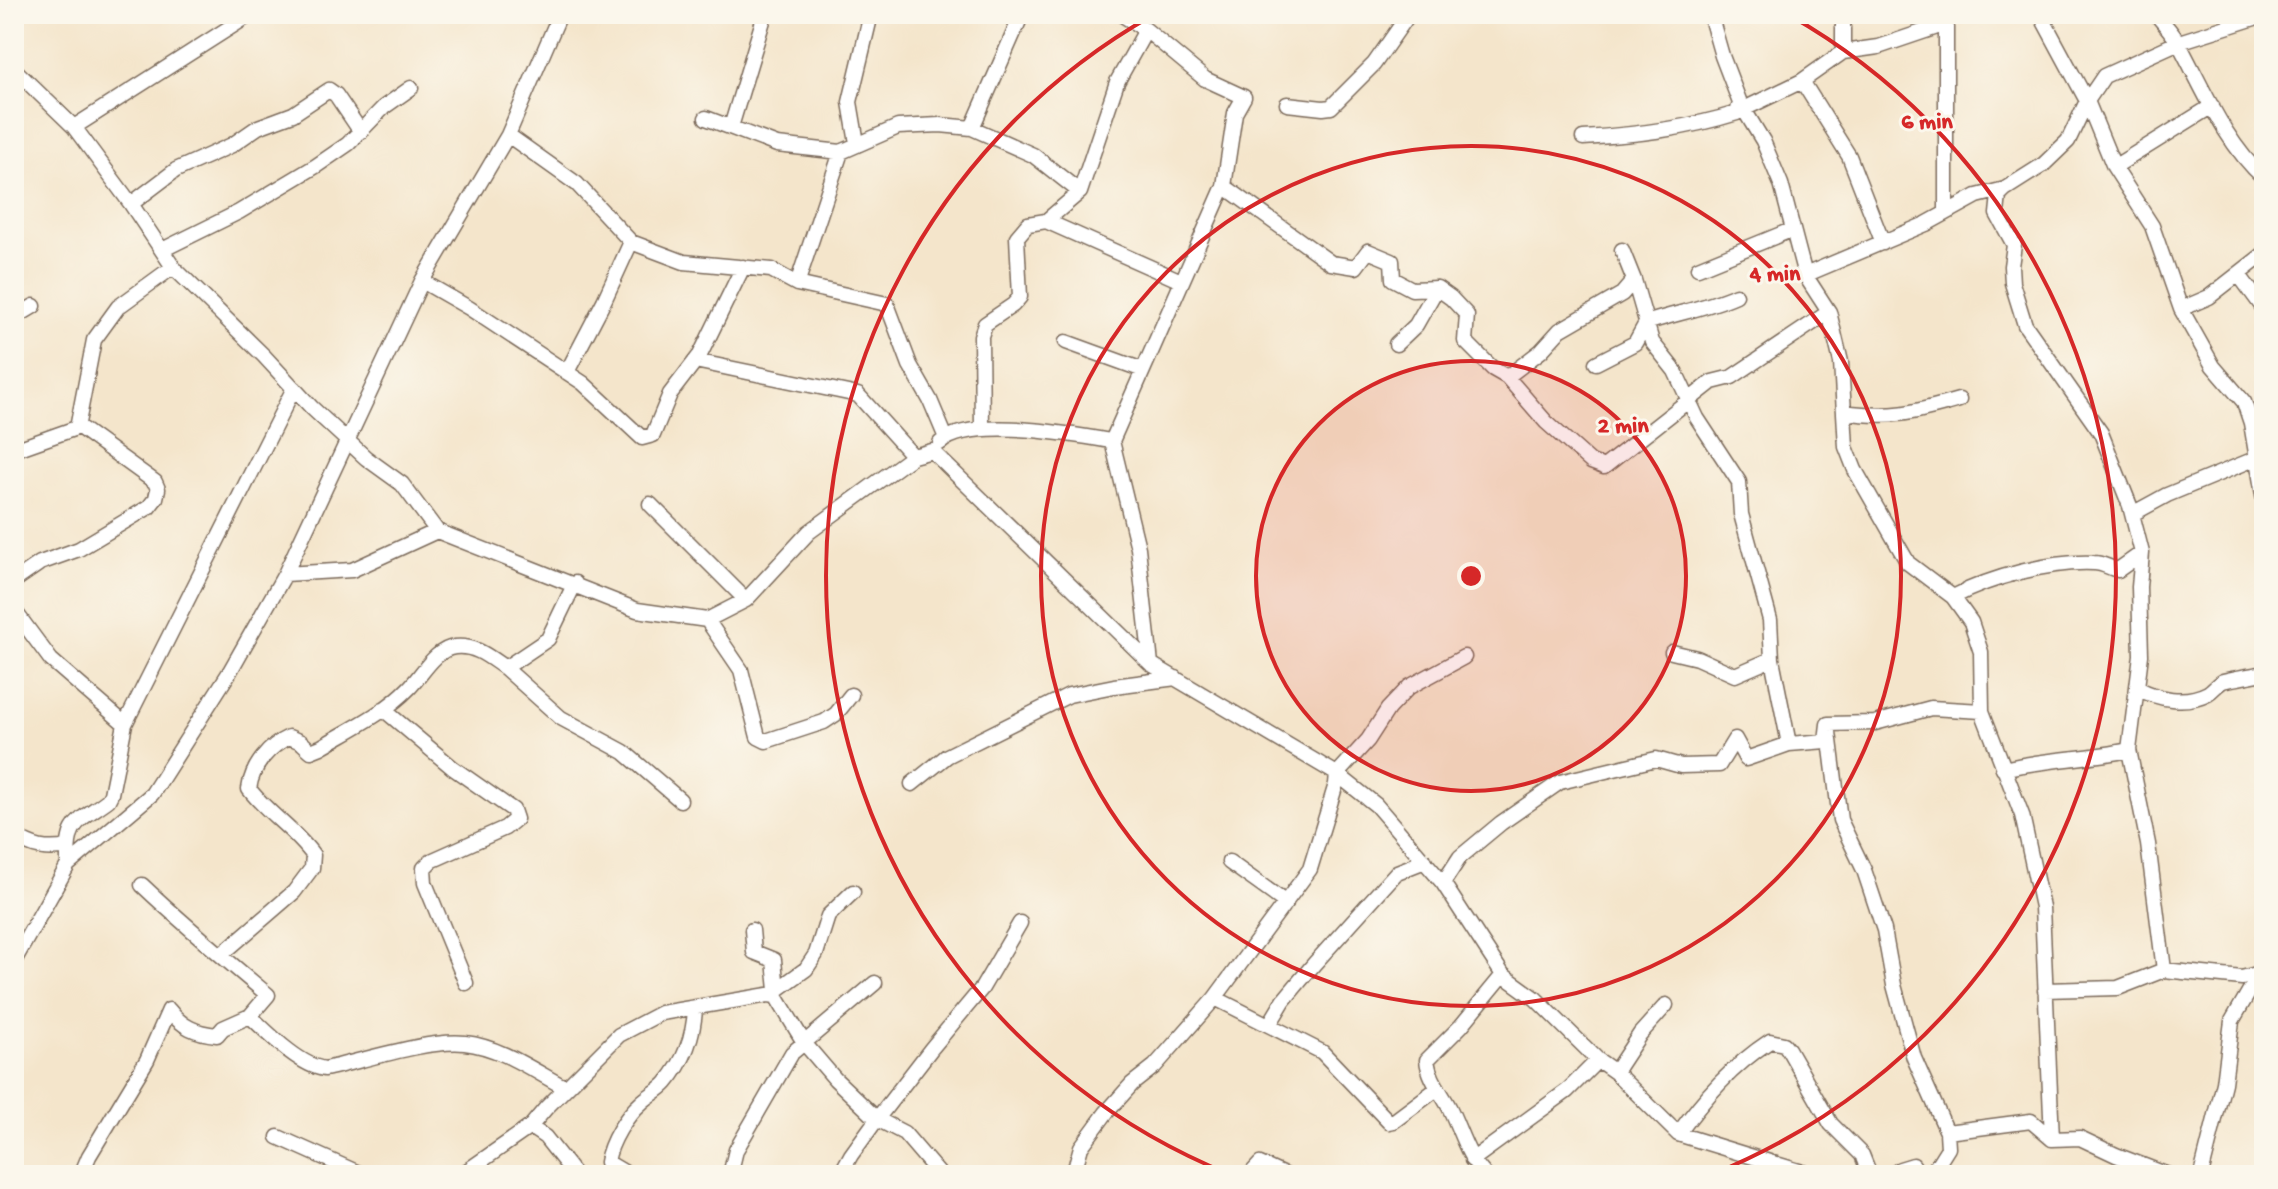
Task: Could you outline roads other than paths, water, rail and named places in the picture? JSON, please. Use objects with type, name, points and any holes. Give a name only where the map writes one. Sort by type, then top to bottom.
[{"type":"street","points":[[74,127],[251,14]]},
{"type":"street","points":[[14,961],[68,865],[152,794],[229,673],[285,574],[422,281],[508,135],[560,14]]},
{"type":"street","points":[[731,127],[765,14]]},
{"type":"street","points":[[857,143],[850,102],[871,14]]},
{"type":"street","points":[[972,128],[1022,14]]},
{"type":"street","points":[[1121,14],[1146,30],[1205,79],[1244,97],[1235,113],[1224,186],[1112,441],[1138,548],[1151,664]]},
{"type":"street","points":[[1287,104],[1331,107],[1374,64],[1409,14]]},
{"type":"street","points":[[1710,14],[1740,103],[1763,141],[1775,170],[1805,275],[1829,312],[1841,362],[1846,447],[1855,470],[1908,563],[1953,597],[1971,622],[1981,652],[1982,711],[2022,815],[2042,907],[2052,1139]]},
{"type":"street","points":[[1843,14],[1843,52]]},
{"type":"street","points":[[2040,14],[2087,101],[2114,167],[2152,226],[2181,309],[2213,366],[2244,402],[2251,423],[2264,501]]},
{"type":"street","points":[[2156,14],[2179,42],[2188,64],[2246,161],[2264,178]]},
{"type":"street","points":[[2164,970],[2148,844],[2129,750],[2141,655],[2139,587],[2142,553],[2130,506],[2101,433],[2025,325],[2012,283],[2014,245],[1997,214],[1999,195],[2043,165],[2068,141],[2087,101],[2104,76],[2179,42],[2264,15]]},
{"type":"street","points":[[1740,103],[1746,108],[1802,81],[1843,52],[1878,47],[1949,19],[1946,212]]},
{"type":"street","points":[[982,429],[981,336],[985,324],[1020,297],[1017,237],[1028,224],[1046,221],[1080,192],[1117,82],[1146,30]]},
{"type":"street","points":[[14,69],[74,127],[173,267],[366,458],[402,484],[437,531],[637,610],[707,620],[746,600],[809,532],[913,456],[932,451],[946,438],[982,429],[1047,430],[1112,441]]},
{"type":"street","points":[[1802,81],[1849,156],[1883,243]]},
{"type":"street","points":[[162,250],[239,212],[316,166],[361,132],[384,107],[411,88]]},
{"type":"street","points":[[131,204],[176,170],[232,145],[258,127],[293,114],[329,90],[336,95],[361,132]]},
{"type":"street","points":[[1583,138],[1635,135],[1708,122],[1737,113],[1740,103]]},
{"type":"street","points":[[2114,167],[2212,106]]},
{"type":"street","points":[[706,118],[777,145],[841,152],[898,127],[940,125],[972,128],[1033,155],[1080,192]]},
{"type":"street","points":[[508,135],[577,184],[631,242],[684,262],[771,270],[797,284],[887,304],[910,365],[930,400],[946,438]]},
{"type":"street","points":[[797,284],[841,152]]},
{"type":"street","points":[[1224,186],[1331,263],[1356,267],[1368,251],[1392,261],[1393,279],[1412,289],[1437,288],[1451,298],[1467,315],[1465,341],[1493,369],[1507,377],[1546,422],[1591,462],[1604,467],[1712,382],[1732,377],[1829,312]]},
{"type":"street","points":[[1805,275],[1883,243],[1977,196],[2005,189]]},
{"type":"street","points":[[1046,221],[1181,281]]},
{"type":"street","points":[[1698,268],[1791,230]]},
{"type":"street","points":[[567,372],[631,242]]},
{"type":"street","points":[[1622,250],[1652,342],[1675,371],[1697,418],[1739,482],[1741,514],[1770,620],[1772,659],[1789,744]]},
{"type":"street","points":[[2181,309],[2209,297],[2264,254]]},
{"type":"street","points":[[79,427],[94,340],[118,307],[173,267]]},
{"type":"street","points":[[422,281],[567,372],[642,438],[653,435],[670,394],[695,361],[743,267]]},
{"type":"street","points":[[2239,275],[2264,309]]},
{"type":"street","points":[[1507,377],[1541,351],[1560,330],[1622,294],[1634,280]]},
{"type":"street","points":[[1396,344],[1416,325],[1437,288]]},
{"type":"street","points":[[1596,363],[1635,343],[1646,323],[1688,309],[1712,306],[1736,295]]},
{"type":"street","points":[[14,318],[34,306]]},
{"type":"street","points":[[1066,342],[1143,370]]},
{"type":"street","points":[[695,361],[858,395],[913,456]]},
{"type":"street","points":[[68,865],[73,825],[108,800],[125,724],[294,388]]},
{"type":"street","points":[[1844,412],[1877,417],[1916,412],[1959,400]]},
{"type":"street","points":[[14,450],[79,427]]},
{"type":"street","points":[[14,581],[40,563],[79,549],[149,507],[156,498],[158,489],[155,482],[79,427]]},
{"type":"street","points":[[932,451],[1151,664],[1337,774],[1376,805],[1443,883],[1503,975],[1535,998],[1678,1134],[1791,1172],[1812,1175]]},
{"type":"street","points":[[2130,506],[2134,513],[2167,495],[2257,458]]},
{"type":"street","points":[[650,504],[746,600]]},
{"type":"street","points":[[285,574],[352,570],[437,531]]},
{"type":"street","points":[[1953,597],[2015,573],[2096,563],[2118,570],[2142,553]]},
{"type":"street","points":[[505,668],[548,639],[575,583]]},
{"type":"street","points":[[14,610],[51,660],[125,724]]},
{"type":"street","points":[[707,620],[741,670],[758,737],[766,741],[824,722],[836,714],[851,695]]},
{"type":"street","points":[[222,954],[294,892],[312,868],[313,855],[305,843],[264,808],[249,789],[251,775],[275,744],[289,737],[311,751],[383,709],[409,689],[430,662],[452,647],[477,648],[505,668],[561,718],[624,752],[680,800]]},
{"type":"street","points":[[1672,652],[1697,658],[1735,675],[1772,659]]},
{"type":"street","points":[[1073,1175],[1081,1147],[1106,1113],[1132,1084],[1155,1066],[1215,998],[1310,869],[1337,774],[1409,687],[1464,657]]},
{"type":"street","points":[[2137,688],[2155,697],[2186,700],[2204,696],[2223,681],[2264,673]]},
{"type":"street","points":[[912,784],[947,756],[1069,695],[1176,678]]},
{"type":"street","points":[[1828,724],[1875,723],[1931,708],[1982,711]]},
{"type":"street","points":[[383,709],[453,768],[513,810],[516,819],[505,828],[431,861],[424,868],[425,883],[466,983]]},
{"type":"street","points":[[1443,883],[1460,857],[1501,823],[1560,782],[1656,759],[1681,766],[1719,765],[1735,739],[1746,759],[1789,744],[1826,741],[1828,724]]},
{"type":"street","points":[[1828,724],[1840,820],[1864,870],[1884,930],[1894,985],[1914,1058],[1947,1132],[1948,1148],[1931,1175]]},
{"type":"street","points":[[2003,769],[2039,760],[2093,758],[2129,750]]},
{"type":"street","points":[[14,836],[37,848],[50,850],[68,847]]},
{"type":"street","points":[[1269,1025],[1284,1000],[1314,964],[1397,872],[1425,861]]},
{"type":"street","points":[[1229,862],[1286,903]]},
{"type":"street","points":[[81,1175],[89,1156],[147,1060],[169,1010],[178,1021],[198,1033],[217,1035],[223,1028],[250,1016],[268,995],[222,954],[196,936],[142,885]]},
{"type":"street","points":[[461,1175],[530,1127],[619,1035],[661,1013],[776,993],[806,969],[816,954],[828,916],[853,892]]},
{"type":"street","points":[[840,1175],[877,1119],[982,988],[1020,923]]},
{"type":"street","points":[[752,930],[754,952],[774,960],[776,993],[805,1044],[835,1079],[877,1119],[904,1133],[940,1175]]},
{"type":"street","points":[[2045,990],[2118,988],[2164,970],[2242,978],[2264,975]]},
{"type":"street","points":[[1485,1175],[1472,1160],[1428,1069],[1427,1060],[1461,1026],[1503,975]]},
{"type":"street","points":[[2201,1175],[2224,1083],[2232,1021],[2250,990],[2264,975]]},
{"type":"street","points":[[730,1175],[736,1150],[792,1053],[875,983]]},
{"type":"street","points":[[1215,998],[1322,1052],[1389,1122],[1438,1088]]},
{"type":"street","points":[[1615,1072],[1640,1034],[1666,1005]]},
{"type":"street","points":[[629,1175],[605,1169],[610,1148],[633,1111],[665,1084],[677,1067],[694,1028],[695,1008]]},
{"type":"street","points":[[250,1016],[277,1041],[317,1068],[325,1069],[440,1043],[466,1043],[508,1056],[566,1088]]},
{"type":"street","points":[[1678,1134],[1706,1096],[1748,1055],[1770,1041],[1781,1043],[1788,1049],[1831,1124],[1862,1155],[1870,1175]]},
{"type":"street","points":[[1472,1160],[1567,1091],[1598,1060]]},
{"type":"street","points":[[1947,1132],[2031,1121],[2052,1139],[2080,1138],[2168,1175]]},
{"type":"street","points":[[530,1127],[545,1137],[575,1175]]},
{"type":"street","points":[[278,1137],[363,1175]]},
{"type":"street","points":[[1250,1175],[1260,1164],[1284,1175]]},
{"type":"street","points":[[1893,1175],[1913,1165],[1920,1175]]}]
